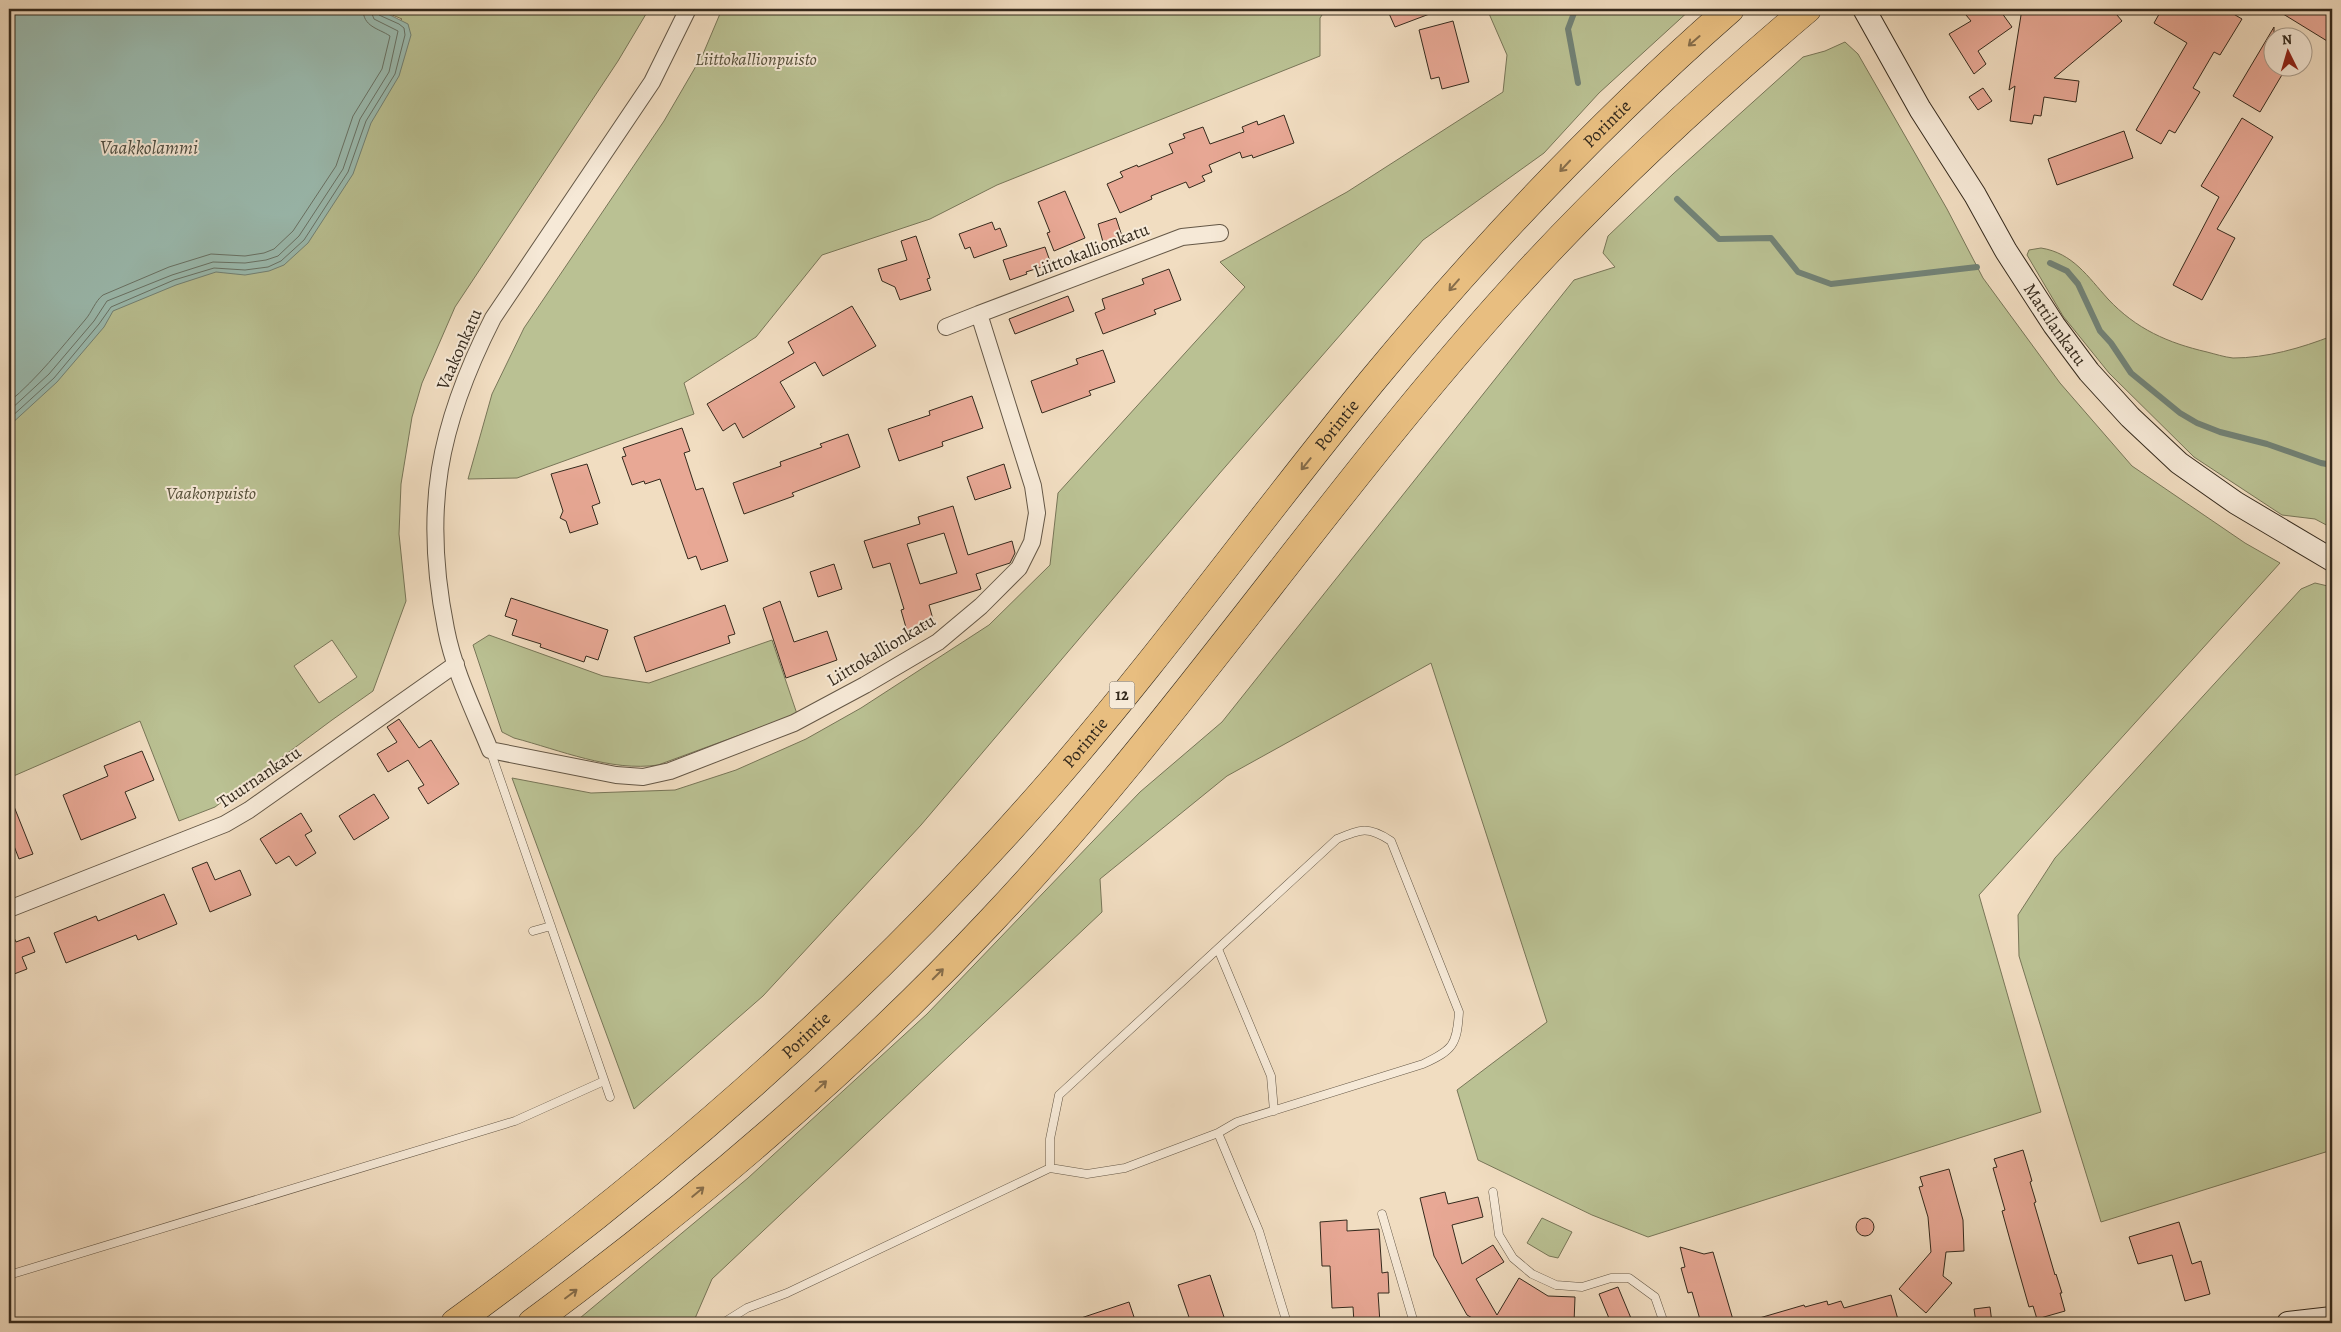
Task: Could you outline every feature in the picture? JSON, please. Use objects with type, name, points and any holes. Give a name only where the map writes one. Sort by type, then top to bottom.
[{"type":"highway","name":"Porintie","points":[[455,1323],[592,1220],[745,1090],[870,975],[959,885],[1050,783],[1164,645],[1374,380],[1478,258],[1585,145],[1677,56],[1730,9]]},
{"type":"highway","points":[[532,1323],[613,1263],[786,1120],[902,1010],[990,922],[1086,814],[1196,679],[1411,408],[1512,289],[1628,169],[1710,91],[1807,9]]},
{"type":"street","name":"Vaakonkatu","points":[[490,750],[456,664],[446,630],[434,552],[435,496],[441,455],[450,420],[471,361],[493,318],[652,82],[688,9]]},
{"type":"street","name":"Mattilankatu","points":[[1864,9],[1920,109],[1975,195],[2006,250],[2054,325],[2089,372],[2130,417],[2179,463],[2236,503],[2332,560]]},
{"type":"street","name":"Liittokallionkatu","points":[[946,327],[1182,237],[1220,233]]},
{"type":"street","name":"Liittokallionkatu","points":[[490,750],[616,775],[643,777],[670,771],[802,718],[865,685],[938,642],[981,606],[1020,568],[1032,542],[1037,513],[1031,478],[979,314]]},
{"type":"street","name":"Tuurnankatu","points":[[9,909],[225,824],[249,810],[456,664]]},
{"type":"street","points":[[2288,1323],[2332,1318]]},
{"type":"lane","points":[[490,750],[610,1097]]},
{"type":"lane","points":[[723,1323],[747,1308],[787,1294],[1050,1168],[1087,1174],[1126,1168],[1218,1133],[1237,1122],[1423,1064],[1447,1052],[1458,1032],[1459,1012],[1391,841],[1377,832],[1361,829],[1337,839],[1059,1094],[1050,1139],[1050,1168]]},
{"type":"lane","points":[[533,931],[550,926]]},
{"type":"lane","points":[[1218,949],[1271,1076],[1274,1111]]},
{"type":"lane","points":[[9,1275],[515,1121],[604,1081]]},
{"type":"lane","points":[[1218,1133],[1259,1231],[1287,1323]]},
{"type":"lane","points":[[1493,1192],[1499,1234],[1513,1258],[1532,1274],[1556,1285],[1582,1287],[1610,1278],[1629,1278],[1655,1297],[1664,1323]]},
{"type":"lane","points":[[1382,1214],[1414,1323]]},
{"type":"green space","name":"Vaakonpuisto","points":[[378,9],[649,9],[618,61],[455,307],[422,383],[412,417],[401,484],[399,534],[406,601],[373,691],[215,807],[179,821],[140,721],[9,778],[9,329],[402,19]],"holes":[[[332,640],[357,677],[319,703],[294,666]]]},
{"type":"green space","name":"Liittokallionpuisto","points":[[722,9],[1326,9],[1320,18],[1320,56],[997,185],[930,219],[822,255],[756,337],[684,383],[694,414],[517,478],[468,479],[492,394],[524,328],[664,121],[703,54]]},
{"type":"green space","points":[[1487,9],[1691,9],[1599,93],[1544,153],[1423,240],[1219,474],[921,825],[763,996],[634,1109],[512,778],[591,793],[675,790],[736,770],[806,739],[861,708],[989,625],[1050,565],[1058,493],[1245,287],[1220,262],[1347,192],[1503,92],[1507,55]]},
{"type":"green space","points":[[1845,42],[1858,54],[1947,209],[1983,278],[2060,383],[2132,466],[2245,543],[2280,563],[1979,895],[2041,1112],[1648,1237],[1592,1215],[1478,1160],[1457,1090],[1547,1022],[1431,663],[1227,776],[1100,879],[1102,912],[712,1279],[693,1323],[574,1323],[748,1178],[927,1014],[1140,792],[1222,722],[1574,280],[1615,267],[1603,253],[1608,236],[1673,174],[1803,57],[1825,51]]},
{"type":"green space","points":[[2041,248],[2062,255],[2079,267],[2119,310],[2141,327],[2179,344],[2230,358],[2246,358],[2284,352],[2332,336],[2332,528],[2315,519],[2282,515],[2194,457],[2109,373],[2063,316],[2027,255],[2029,250]]},
{"type":"green space","points":[[2315,583],[2332,587],[2332,1150],[2101,1222],[2019,956],[2018,915],[2055,858],[2301,589]]},
{"type":"green space","points":[[489,635],[603,676],[649,683],[772,640],[797,714],[658,765],[622,765],[586,759],[514,738],[502,732],[473,645]]},
{"type":"green space","points":[[1542,1218],[1572,1232],[1558,1258],[1549,1256],[1527,1243]]},
{"type":"water","name":"Vaakkolammi","points":[[9,9],[378,9],[408,24],[411,35],[399,76],[371,123],[353,174],[308,243],[284,265],[269,271],[245,275],[216,272],[176,285],[113,311],[104,327],[57,382],[9,426]]},
{"type":"building","points":[[1387,9],[1439,9],[1440,10],[1395,27]]},
{"type":"building","points":[[1961,9],[1999,9],[2012,27],[1978,51],[1986,64],[1974,74],[1949,34],[1971,21]]},
{"type":"building","points":[[2022,9],[2112,9],[2122,21],[2054,78],[2079,81],[2076,102],[2044,97],[2041,116],[2034,115],[2032,124],[2010,121],[2015,86],[2009,90]]},
{"type":"building","points":[[2162,9],[2225,9],[2242,19],[2220,55],[2214,52],[2193,88],[2200,92],[2175,133],[2169,130],[2161,144],[2136,130],[2187,43],[2154,23]]},
{"type":"building","points":[[2275,9],[2332,9],[2332,44],[2314,33],[2314,28],[2306,28]]},
{"type":"building","points":[[1453,21],[1469,82],[1442,89],[1439,77],[1431,79],[1419,30]]},
{"type":"building","points":[[2264,44],[2264,78],[2280,78],[2260,112],[2233,96]]},
{"type":"building","points":[[1983,88],[1992,101],[1978,110],[1969,97]]},
{"type":"building","points":[[1284,115],[1294,143],[1253,158],[1252,155],[1242,158],[1240,152],[1209,165],[1212,172],[1202,176],[1205,181],[1189,188],[1186,182],[1151,196],[1152,199],[1120,213],[1107,184],[1123,177],[1120,172],[1173,153],[1169,144],[1185,138],[1183,134],[1203,127],[1210,144],[1244,132],[1242,127],[1257,121],[1258,125]]},
{"type":"building","points":[[2242,118],[2273,137],[2217,229],[2235,238],[2202,300],[2173,285],[2219,197],[2201,186]]},
{"type":"building","points":[[2124,131],[2133,158],[2057,185],[2048,159]]},
{"type":"building","points":[[1065,191],[1085,238],[1054,251],[1047,233],[1050,232],[1038,202]]},
{"type":"building","points":[[1116,218],[1122,236],[1103,242],[1098,224]]},
{"type":"building","points":[[992,222],[995,230],[1000,228],[1007,246],[974,258],[970,247],[965,249],[959,234]]},
{"type":"building","points":[[916,236],[930,278],[927,279],[931,290],[900,300],[895,287],[882,281],[878,269],[907,260],[901,241]]},
{"type":"building","points":[[1045,247],[1051,264],[1026,272],[1027,274],[1010,280],[1003,260]]},
{"type":"building","points":[[1169,269],[1181,300],[1154,310],[1156,314],[1103,334],[1095,313],[1105,309],[1102,299],[1144,284],[1142,279]]},
{"type":"building","points":[[1068,296],[1074,311],[1015,334],[1009,319]]},
{"type":"building","points":[[852,306],[876,346],[823,376],[815,362],[780,382],[795,407],[743,438],[735,423],[723,431],[707,404],[794,353],[788,342]]},
{"type":"building","points":[[1103,350],[1115,382],[1089,391],[1091,395],[1042,413],[1031,381],[1078,364],[1076,359]]},
{"type":"building","points":[[972,396],[983,428],[942,442],[943,446],[899,461],[888,429],[930,415],[929,411]]},
{"type":"building","points":[[682,428],[690,451],[684,453],[696,490],[703,488],[728,561],[701,570],[696,556],[688,559],[660,479],[645,484],[644,481],[632,485],[622,457],[626,456],[623,448]]},
{"type":"building","points":[[848,434],[860,467],[792,493],[794,496],[744,514],[733,483],[781,466],[780,462],[822,447],[820,444]]},
{"type":"building","points":[[587,464],[600,503],[592,506],[598,524],[570,533],[566,521],[560,518],[563,511],[551,474]]},
{"type":"building","points":[[1004,464],[1011,488],[975,500],[967,477]]},
{"type":"building","points":[[953,506],[968,555],[1012,541],[1015,553],[1010,563],[976,574],[981,589],[929,605],[934,623],[907,631],[901,610],[904,609],[890,563],[873,568],[864,541],[920,524],[918,517]],"holes":[[[944,533],[957,573],[920,584],[907,544]]]},
{"type":"building","points":[[834,564],[842,589],[818,597],[810,572]]},
{"type":"building","points":[[511,598],[608,630],[598,660],[586,656],[584,662],[540,647],[541,644],[512,635],[517,620],[505,616]]},
{"type":"building","points":[[780,601],[794,642],[827,631],[837,660],[786,678],[763,608]]},
{"type":"building","points":[[725,605],[735,634],[728,636],[730,643],[646,672],[634,637]]},
{"type":"building","points":[[399,719],[419,748],[431,740],[459,784],[428,804],[418,788],[424,785],[408,760],[388,772],[377,754],[397,742],[387,727]]},
{"type":"building","points":[[142,751],[154,780],[125,792],[136,818],[81,840],[63,795],[108,776],[104,766]]},
{"type":"building","points":[[9,794],[33,854],[19,859],[9,833]]},
{"type":"building","points":[[374,794],[389,818],[354,840],[339,816]]},
{"type":"building","points":[[301,813],[312,831],[305,835],[316,853],[296,866],[289,856],[276,864],[260,839]]},
{"type":"building","points":[[207,862],[215,880],[240,870],[251,895],[210,912],[192,868]]},
{"type":"building","points":[[164,894],[177,924],[138,940],[136,935],[66,963],[54,933],[96,916],[98,921]]},
{"type":"building","points":[[9,926],[16,942],[29,937],[35,952],[22,957],[27,969],[9,976]]},
{"type":"building","points":[[2023,1150],[2032,1181],[2030,1182],[2036,1202],[2034,1203],[2062,1293],[2060,1293],[2065,1311],[2037,1319],[2033,1306],[2029,1307],[2002,1211],[2005,1210],[1993,1168],[1997,1167],[1994,1159]]},
{"type":"building","points":[[1949,1169],[1963,1220],[1964,1251],[1946,1252],[1943,1276],[1952,1283],[1926,1313],[1899,1289],[1931,1252],[1928,1217],[1919,1187],[1923,1186],[1920,1177]]},
{"type":"building","points":[[1445,1192],[1448,1204],[1478,1197],[1483,1217],[1452,1225],[1462,1264],[1493,1245],[1504,1262],[1476,1279],[1497,1315],[1519,1278],[1548,1296],[1575,1297],[1574,1323],[1481,1323],[1467,1315],[1434,1256],[1420,1198]]},
{"type":"building","points":[[1865,1218],[1873,1223],[1874,1227],[1869,1235],[1865,1236],[1857,1231],[1856,1227],[1861,1219]]},
{"type":"building","points":[[1347,1220],[1347,1231],[1379,1229],[1382,1273],[1388,1272],[1389,1293],[1378,1293],[1380,1323],[1354,1323],[1353,1307],[1332,1308],[1330,1266],[1322,1266],[1320,1222]]},
{"type":"building","points":[[2179,1222],[2192,1264],[2201,1261],[2210,1294],[2185,1301],[2172,1255],[2138,1264],[2129,1237]]},
{"type":"building","points":[[1680,1247],[1704,1254],[1713,1252],[1734,1323],[1701,1323],[1692,1292],[1688,1293],[1681,1268],[1685,1267]]},
{"type":"building","points":[[1210,1275],[1226,1323],[1191,1323],[1178,1285]]},
{"type":"building","points":[[1618,1287],[1633,1323],[1611,1323],[1599,1294]]},
{"type":"building","points":[[1891,1295],[1899,1323],[1757,1323],[1756,1319],[1804,1305],[1805,1307],[1827,1301],[1828,1305],[1841,1301],[1844,1308]]},
{"type":"building","points":[[1129,1302],[1135,1320],[1124,1323],[1075,1323],[1075,1320]]},
{"type":"building","points":[[1990,1307],[1992,1323],[1976,1323],[1974,1309]]},
{"type":"waterway","points":[[1573,9],[1574,13],[1568,29],[1578,83]]},
{"type":"waterway","points":[[1677,199],[1719,239],[1771,238],[1798,272],[1831,284],[1977,267]]},
{"type":"waterway","points":[[2050,263],[2067,271],[2078,284],[2100,331],[2111,343],[2131,373],[2180,413],[2197,423],[2220,432],[2267,444],[2332,465]]}]
